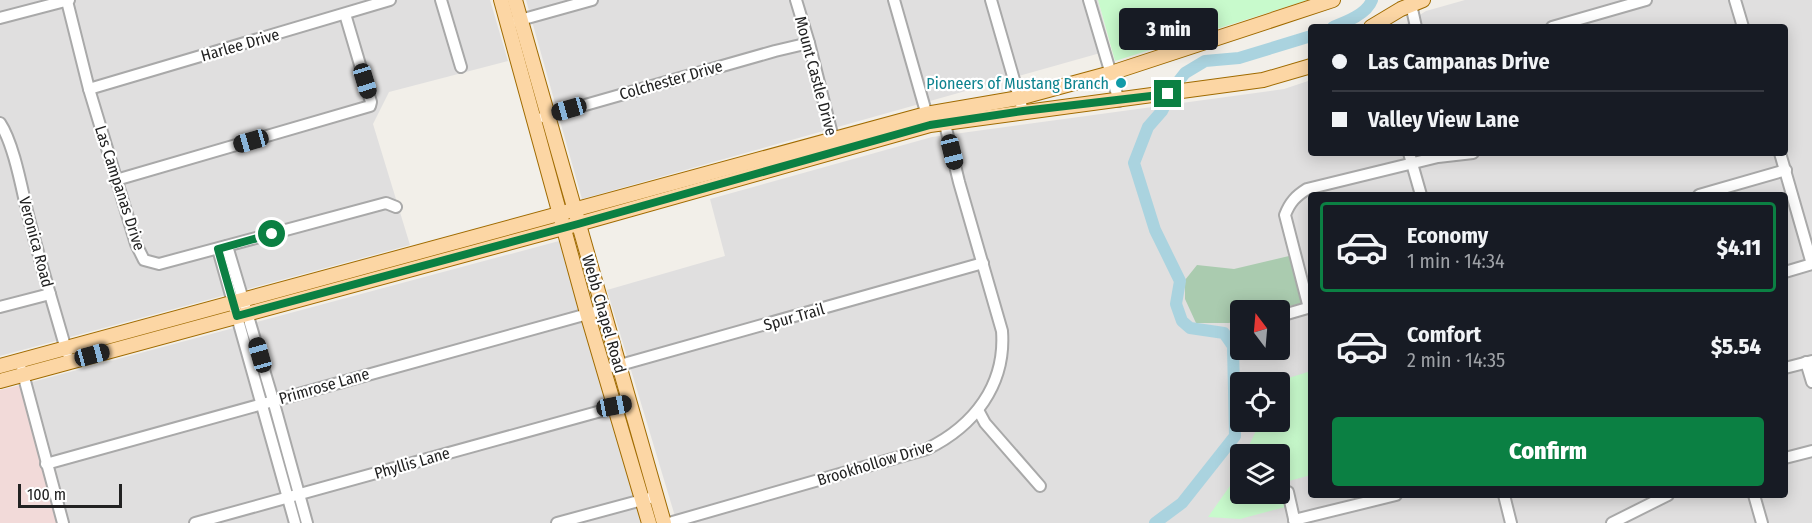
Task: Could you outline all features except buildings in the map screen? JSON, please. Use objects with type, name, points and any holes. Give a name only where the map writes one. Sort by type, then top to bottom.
[{"type":"main road","name":"Webb Chapel Road","points":[[501,0],[514,22],[540,117],[560,214],[571,226],[602,310],[663,523]]},
{"type":"main road","name":"Webb Chapel Road","points":[[514,22],[515,0]]},
{"type":"main road","points":[[1021,104],[1334,0]]},
{"type":"main road","points":[[1376,24],[1411,4]]},
{"type":"main road","points":[[0,381],[23,375],[68,355],[238,301],[449,251],[571,226],[928,119],[1021,104],[1119,101],[1263,80],[1308,67]]},
{"type":"main road","name":"Webb Chapel Road","points":[[540,117],[574,210],[571,226],[587,314],[649,523]]},
{"type":"main road","points":[[0,366],[20,360],[68,355],[243,315],[560,214],[835,145]]},
{"type":"street","points":[[0,18],[68,0]]},
{"type":"street","name":"Las Campanas Drive","points":[[68,0],[89,89],[136,244],[144,260],[159,264],[386,203],[396,207]]},
{"type":"street","name":"Harlee Drive","points":[[89,89],[390,0]]},
{"type":"street","points":[[441,0],[461,67]]},
{"type":"street","points":[[514,22],[592,0]]},
{"type":"street","name":"Mount Castle Drive","points":[[796,0],[835,145]]},
{"type":"street","points":[[894,0],[928,119]]},
{"type":"street","points":[[991,0],[1021,104]]},
{"type":"street","points":[[1089,0],[1119,101]]},
{"type":"street","points":[[1562,24],[1646,0]]},
{"type":"street","points":[[1735,0],[1742,24]]},
{"type":"street","points":[[1411,4],[1415,24]]},
{"type":"street","points":[[116,180],[370,106],[371,102],[345,14]]},
{"type":"street","name":"Colchester Drive","points":[[540,117],[809,43]]},
{"type":"street","name":"Brookhollow Drive","points":[[669,523],[927,449],[956,433],[978,410],[994,382],[1003,353],[1003,343],[1000,319],[959,182],[943,117]]},
{"type":"street","name":"Veronica Road","points":[[0,123],[14,161],[68,355]]},
{"type":"street","points":[[1410,156],[1420,192]]},
{"type":"street","points":[[1308,301],[1285,215],[1290,203],[1307,189],[1447,156]]},
{"type":"street","points":[[1781,156],[1812,264],[1788,271]]},
{"type":"street","points":[[1709,192],[1786,170]]},
{"type":"street","points":[[222,248],[273,400],[294,496],[295,523]]},
{"type":"street","name":"Spur Trail","points":[[604,369],[982,263]]},
{"type":"street","points":[[0,308],[50,294]]},
{"type":"street","points":[[1290,313],[1308,309]]},
{"type":"street","name":"Primrose Lane","points":[[46,464],[602,310]]},
{"type":"street","points":[[243,315],[262,403],[294,496],[307,523]]},
{"type":"street","points":[[20,360],[63,523]]},
{"type":"street","points":[[1788,367],[1809,362],[1812,382]]},
{"type":"street","name":"Phyllis Lane","points":[[195,523],[630,403]]},
{"type":"street","points":[[978,410],[986,423],[1040,486]]},
{"type":"street","points":[[1788,457],[1812,451]]},
{"type":"street","points":[[557,523],[657,496]]},
{"type":"street","points":[[1290,502],[1294,522],[1385,498]]},
{"type":"street","points":[[1505,498],[1511,523]]},
{"type":"street","points":[[1612,523],[1662,498]]},
{"type":"street","points":[[1755,498],[1762,523]]},
{"type":"shaded area","points":[[0,0],[490,0],[508,61],[389,92],[373,124],[410,245],[0,356]]},
{"type":"shaded area","points":[[526,0],[1098,0],[1111,50],[582,199]]},
{"type":"shaded area","points":[[1465,0],[1812,0],[1812,523],[677,523],[607,290],[725,256],[710,199],[932,137],[1284,89],[1308,81],[1308,156],[1788,156],[1788,24],[1406,24],[1426,11]]},
{"type":"shaded area","points":[[559,241],[641,523],[58,523],[21,385]]},
{"type":"shaded area","points":[[21,385],[58,523],[0,523],[0,390]]},
{"type":"green space","points":[[1098,0],[1308,0],[1115,61]]},
{"type":"green space","points":[[1289,256],[1302,303],[1290,306],[1290,300],[1230,300],[1230,323],[1196,323],[1185,299],[1185,280],[1197,265],[1234,269]]},
{"type":"green space","points":[[1308,372],[1308,476],[1290,481],[1290,444],[1250,444],[1255,432],[1290,432],[1290,378]]},
{"type":"green space","points":[[1230,486],[1230,504],[1285,504],[1285,507],[1240,519],[1208,517]]},
{"type":"waterway","points":[[1340,24],[1361,13],[1372,0]]},
{"type":"waterway","points":[[1155,523],[1182,503],[1235,436],[1233,346],[1224,333],[1190,328],[1182,321],[1176,304],[1180,281],[1155,230],[1134,163],[1148,127],[1162,111],[1174,87],[1185,73],[1205,61],[1239,58],[1308,37]]},
{"type":"place","name":"Pioneers of Mustang Branch","points":[[1121,83]]},
{"type":"route","points":[[272,234],[218,249],[237,316],[578,224],[930,125],[1023,111],[1168,94]]}]
